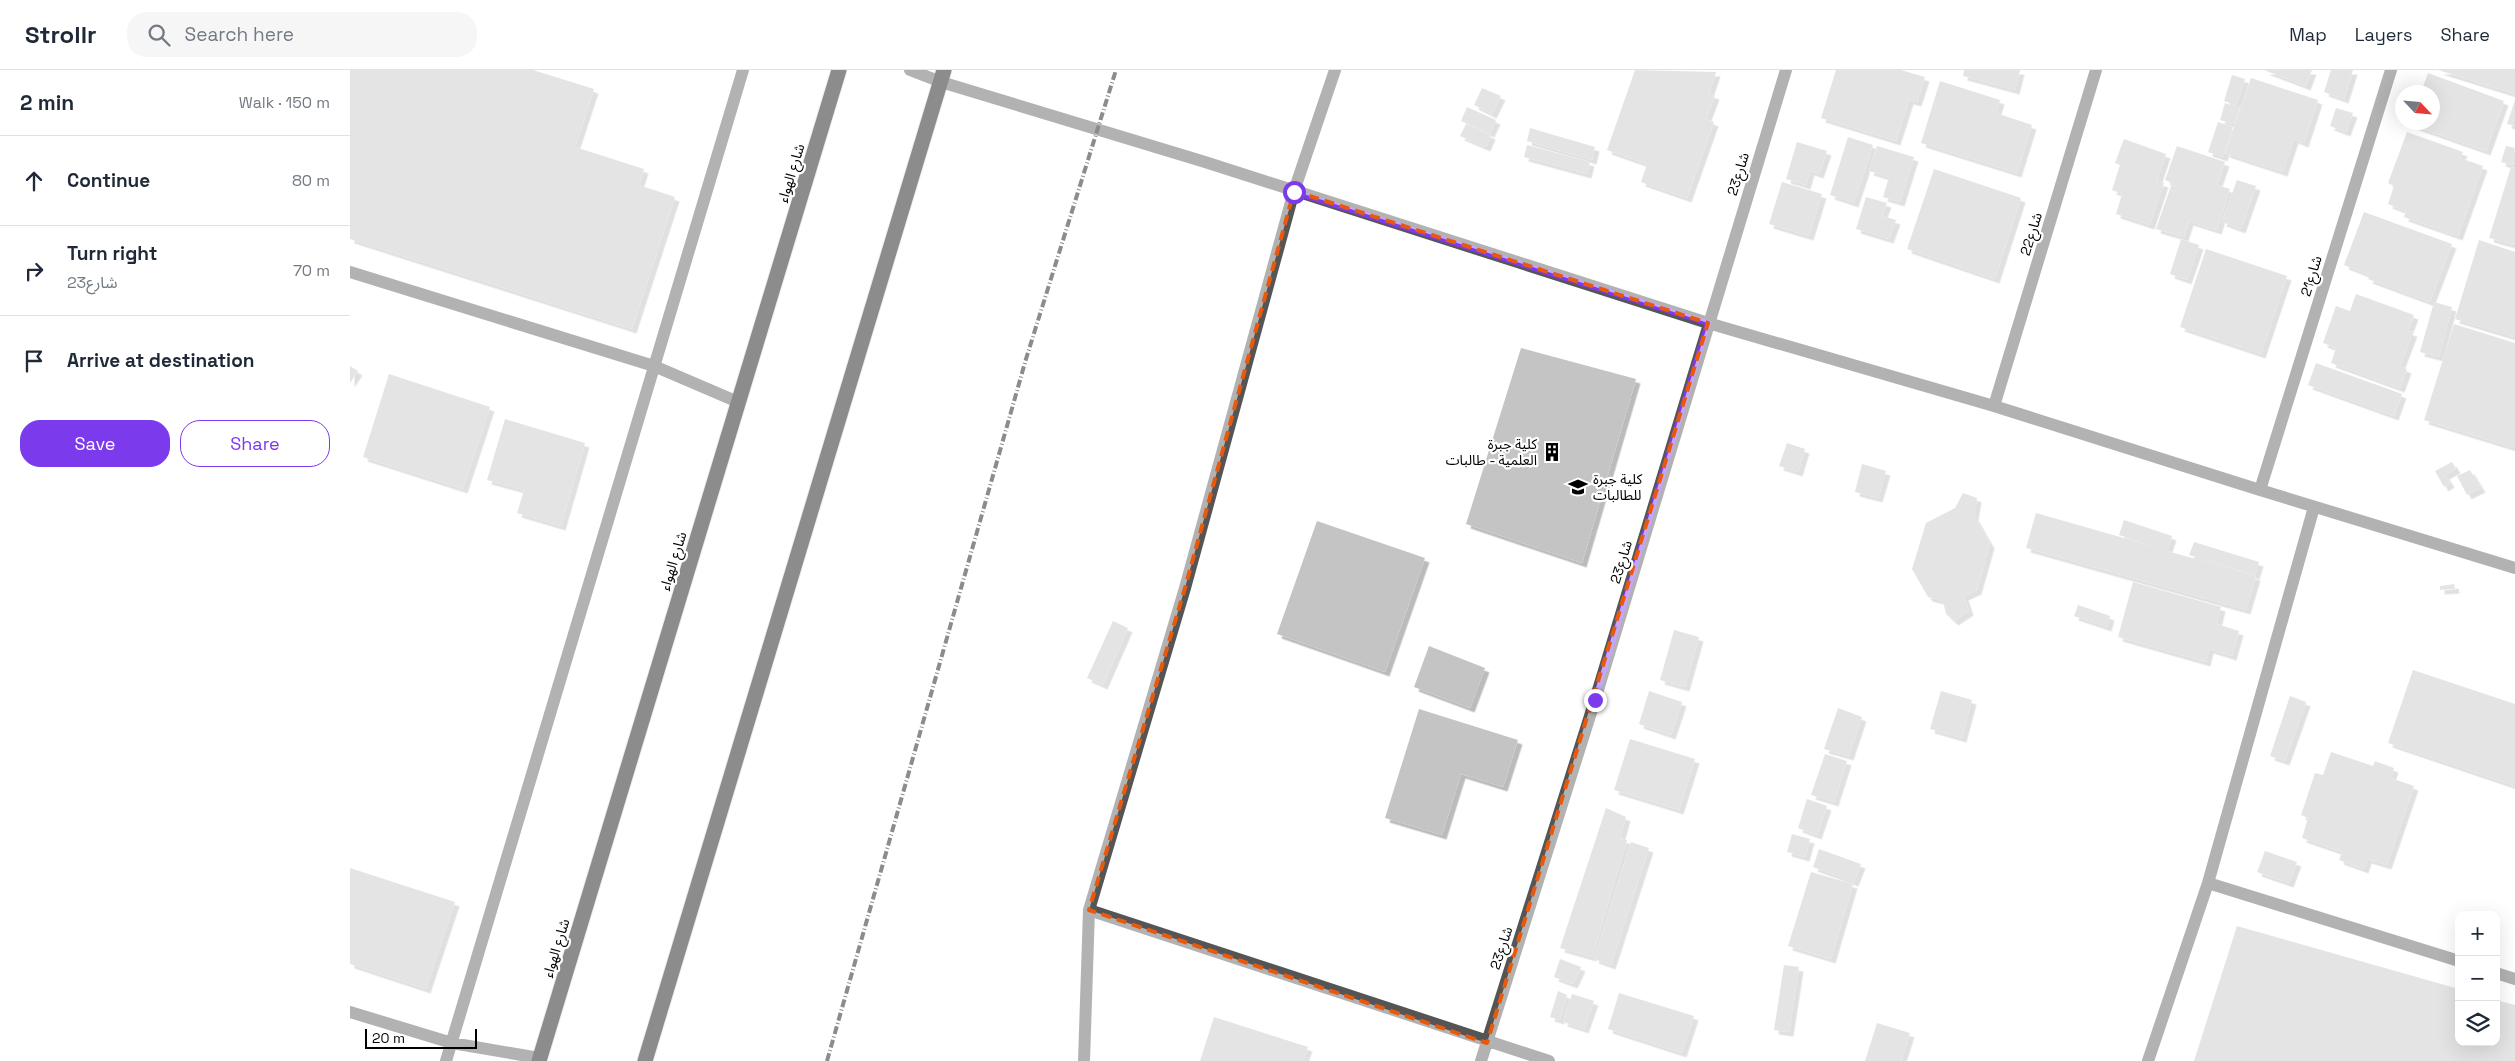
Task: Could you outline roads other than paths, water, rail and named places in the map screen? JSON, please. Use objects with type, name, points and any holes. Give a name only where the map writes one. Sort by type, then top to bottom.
[{"type":"highway","name":"شارع الهواء","points":[[539,1060],[839,70]]},
{"type":"highway","points":[[645,1061],[942,76]]},
{"type":"street","points":[[446,1061],[743,70]]},
{"type":"street","points":[[910,70],[942,76],[1294,192],[1708,323],[1994,406],[2515,568]]},
{"type":"street","points":[[1084,1061],[1089,910],[1186,588],[1294,192],[1334,70]]},
{"type":"street","name":"شارع23","points":[[1481,1061],[1595,700],[1786,70]]},
{"type":"street","name":"شارع22","points":[[1994,406],[2096,70]]},
{"type":"street","name":"شارع21","points":[[2260,490],[2391,70]]},
{"type":"street","points":[[350,272],[654,366],[738,402]]},
{"type":"street","points":[[2148,1061],[2208,883],[2314,507]]},
{"type":"street","points":[[2208,883],[2455,960]]},
{"type":"street","points":[[1089,910],[1548,1061]]},
{"type":"street","points":[[2500,974],[2515,979]]},
{"type":"street","points":[[350,1012],[452,1043],[539,1060]]},
{"type":"railway","points":[[827,1061],[1026,359],[1116,70]]},
{"type":"place","name":"كلية جبرة العلمية - طالبات","points":[[1552,452]]},
{"type":"place","name":"كلية جبرة للطالبات","points":[[1578,487]]}]
